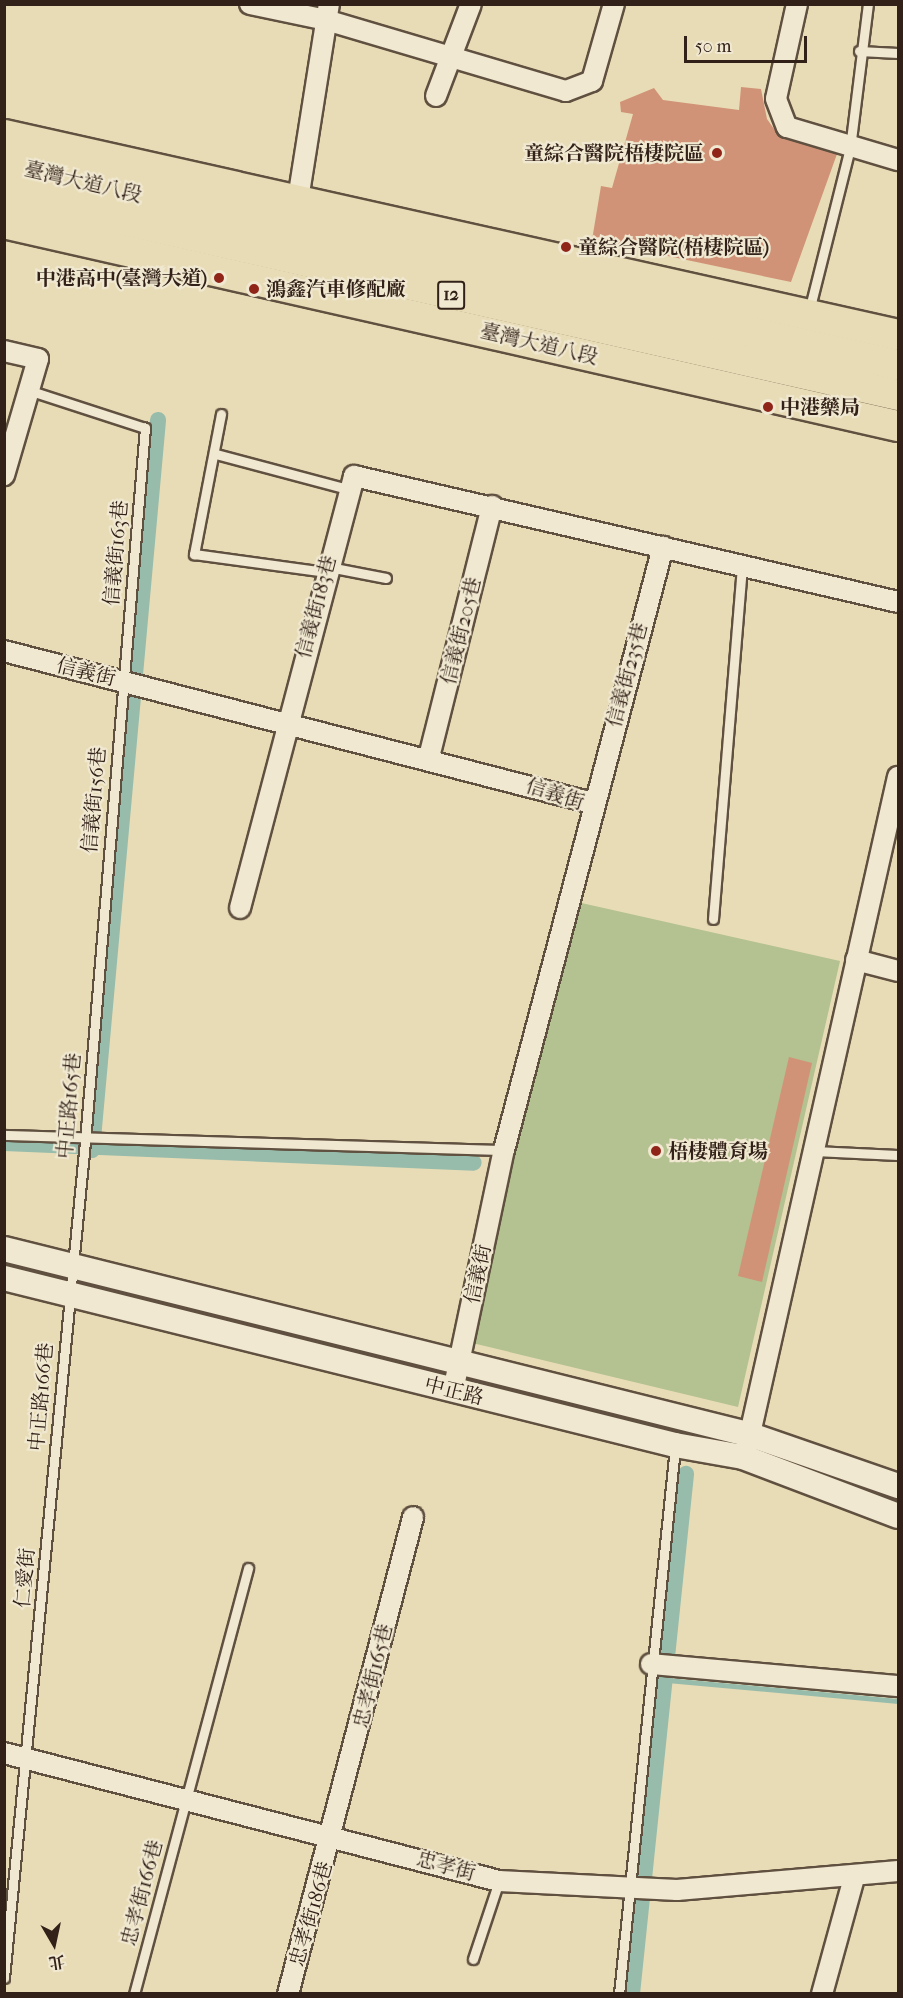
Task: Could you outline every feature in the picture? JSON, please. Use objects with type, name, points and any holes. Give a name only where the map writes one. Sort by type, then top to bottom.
[{"type":"main road","name":"臺灣大道八段","points":[[4,135],[290,244]]},
{"type":"main road","name":"臺灣大道八段","points":[[4,164],[290,244],[796,357],[898,365]]},
{"type":"main road","name":"臺灣大道八段","points":[[4,193],[290,244],[796,357],[898,395]]},
{"type":"main road","name":"臺灣大道八段","points":[[4,223],[290,244]]},
{"type":"main road","name":"臺灣大道八段","points":[[796,357],[898,335]]},
{"type":"main road","name":"臺灣大道八段","points":[[796,357],[898,426]]},
{"type":"street","points":[[250,4],[327,12],[450,57],[566,91],[592,81],[615,4]]},
{"type":"street","points":[[436,96],[471,4]]},
{"type":"street","points":[[796,4],[776,99],[787,127],[850,148],[898,160]]},
{"type":"street","points":[[290,244],[327,12]]},
{"type":"street","points":[[4,351],[38,358],[27,389],[4,475]]},
{"type":"street","points":[[348,489],[354,476],[492,506],[898,602]]},
{"type":"street","name":"信義街183巷","points":[[240,908],[284,725],[348,489]]},
{"type":"street","name":"信義街205巷","points":[[429,757],[492,506]]},
{"type":"street","name":"信義街235巷","points":[[592,803],[663,547]]},
{"type":"street","name":"信義街","points":[[4,651],[284,725],[429,757],[592,803],[504,1150],[453,1391]]},
{"type":"street","points":[[743,1457],[751,1435],[898,777]]},
{"type":"street","points":[[856,960],[898,971]]},
{"type":"street","name":"中正路","points":[[4,1249],[459,1365],[751,1435],[898,1486]]},
{"type":"street","name":"中正路","points":[[4,1278],[675,1445],[743,1457],[898,1516]]},
{"type":"street","name":"忠孝街165巷","points":[[333,1835],[413,1517]]},
{"type":"street","points":[[651,1664],[898,1686]]},
{"type":"street","name":"忠孝街","points":[[4,1753],[29,1757],[185,1801],[333,1835],[499,1881],[677,1890],[854,1878],[898,1870]]},
{"type":"street","name":"忠孝街186巷","points":[[288,1994],[333,1835]]},
{"type":"street","points":[[822,1994],[854,1878]]},
{"type":"lane","points":[[796,357],[850,148],[858,51],[867,4]]},
{"type":"lane","points":[[858,51],[898,53]]},
{"type":"lane","name":"信義街163巷","points":[[27,389],[146,428],[123,682]]},
{"type":"lane","points":[[220,414],[216,454],[194,554],[386,578]]},
{"type":"lane","points":[[216,454],[348,489]]},
{"type":"lane","points":[[713,919],[742,565]]},
{"type":"lane","name":"信義街156巷","points":[[101,921],[123,682]]},
{"type":"lane","name":"中正路165巷","points":[[68,1294],[85,1141],[101,921]]},
{"type":"lane","points":[[4,1135],[85,1141],[504,1150]]},
{"type":"lane","points":[[814,1151],[898,1155]]},
{"type":"lane","name":"中正路166巷","points":[[49,1503],[68,1294]]},
{"type":"lane","points":[[619,1994],[628,1887],[675,1445]]},
{"type":"lane","name":"仁愛街","points":[[4,1978],[29,1757],[49,1503]]},
{"type":"lane","name":"忠孝街166巷","points":[[134,1994],[248,1568]]},
{"type":"lane","points":[[473,1959],[499,1881]]},
{"type":"green space","name":"梧棲體育場","points":[[577,902],[840,961],[738,1407],[468,1342]]},
{"type":"building","name":"童綜合醫院梧棲院區","points":[[741,87],[761,89],[767,119],[779,136],[837,154],[791,282],[592,240],[601,186],[612,188],[633,114],[621,112],[620,102],[654,88],[663,100],[739,110]]},
{"type":"building","points":[[789,1057],[812,1063],[762,1282],[738,1276]]},
{"type":"waterway","points":[[92,1150],[158,420]]},
{"type":"waterway","points":[[4,1143],[474,1163]]},
{"type":"waterway","points":[[632,1994],[686,1474]]},
{"type":"waterway","points":[[667,1680],[898,1701]]},
{"type":"place","name":"童綜合醫院梧棲院區","points":[[717,153]]},
{"type":"place","name":"童綜合醫院(梧棲院區)","points":[[566,247]]},
{"type":"place","name":"中港高中(臺灣大道)","points":[[219,278]]},
{"type":"place","name":"鴻鑫汽車修配廠","points":[[254,289]]},
{"type":"place","name":"中港藥局","points":[[768,407]]},
{"type":"place","name":"梧棲體育場","points":[[656,1151]]}]
